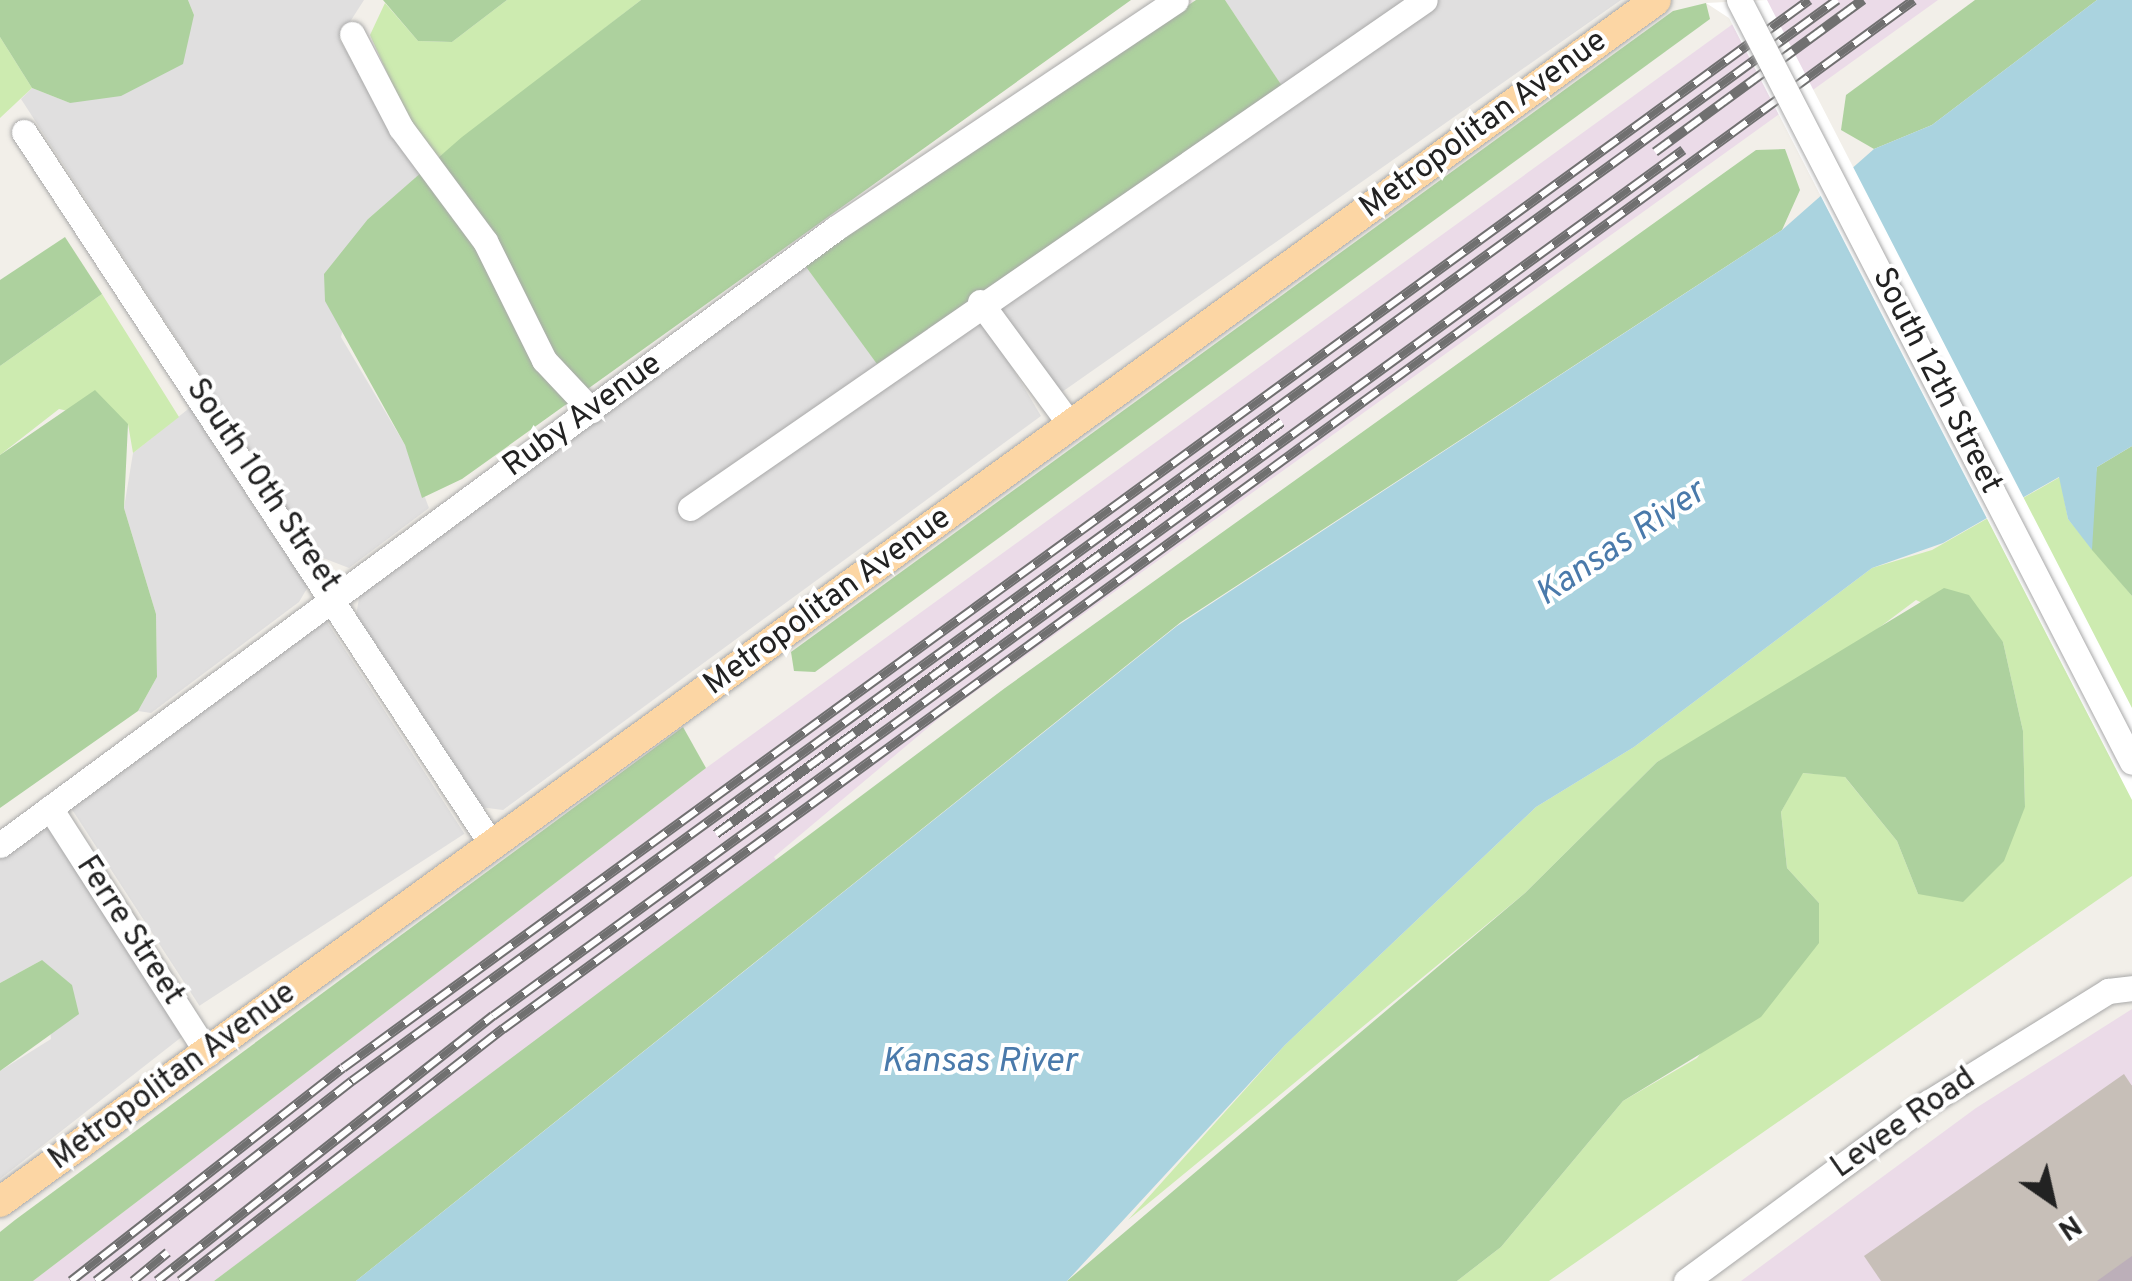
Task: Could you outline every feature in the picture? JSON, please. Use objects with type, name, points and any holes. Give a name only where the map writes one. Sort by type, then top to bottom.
[{"type":"main road","name":"Metropolitan Avenue","points":[[0,1202],[1656,0]]},
{"type":"street","name":"Ruby Avenue","points":[[0,845],[849,218],[1176,0]]},
{"type":"street","points":[[690,508],[980,302],[1425,0]]},
{"type":"street","name":"South 12th Street","points":[[1740,0],[2132,762]]},
{"type":"street","points":[[352,34],[401,128],[486,241],[544,360],[591,410]]},
{"type":"street","name":"South 10th Street","points":[[24,132],[335,595],[492,845]]},
{"type":"street","points":[[980,302],[1071,426]]},
{"type":"street","name":"Ferre Street","points":[[50,808],[208,1054]]},
{"type":"street","name":"Levee Road","points":[[1686,1281],[1930,1102],[2108,991],[2132,988]]},
{"type":"shaded area","points":[[188,0],[364,0],[339,39],[420,174],[368,219],[341,337],[405,445],[429,508],[349,568],[318,556],[21,99],[32,88],[70,103],[194,15]]},
{"type":"shaded area","points":[[1225,0],[1621,0],[1062,392],[991,303],[1289,97]]},
{"type":"shaded area","points":[[1766,0],[1938,0],[943,715],[774,857],[779,864],[753,885],[214,1281],[33,1281],[706,768]]},
{"type":"shaded area","points":[[804,264],[979,312],[1041,416],[503,810],[480,807],[356,616],[360,592]]},
{"type":"shaded area","points":[[197,402],[309,585],[299,602],[151,713],[138,711],[157,677],[156,614],[124,508],[133,453]]},
{"type":"shaded area","points":[[325,619],[464,834],[199,1006],[60,791]]},
{"type":"shaded area","points":[[48,823],[188,1032],[0,1179],[0,1071],[51,1039],[42,960],[0,983],[0,854]]},
{"type":"shaded area","points":[[2132,1009],[2132,1281],[1741,1281],[1976,1108]]},
{"type":"green space","points":[[0,0],[188,0],[194,15],[183,64],[121,96],[70,103],[32,88],[0,37]]},
{"type":"green space","points":[[383,0],[507,0],[452,42],[418,41]]},
{"type":"green space","points":[[507,0],[641,0],[439,157],[413,130],[370,35],[385,3],[418,41],[452,42]]},
{"type":"green space","points":[[641,0],[1131,0],[462,479],[422,498],[405,445],[325,301],[324,274],[368,219],[462,137]]},
{"type":"green space","points":[[1196,0],[1225,0],[1282,86],[877,364],[804,264]]},
{"type":"green space","points":[[1975,0],[2097,0],[1932,125],[1874,149],[1841,130],[1846,95]]},
{"type":"green space","points":[[1706,3],[1710,19],[815,672],[794,671],[791,652],[1673,11]]},
{"type":"green space","points":[[0,37],[32,88],[0,118]]},
{"type":"green space","points":[[1785,149],[1800,190],[1782,230],[1181,622],[356,1281],[214,1281],[1005,688],[1756,150]]},
{"type":"green space","points":[[65,237],[102,294],[0,366],[0,280]]},
{"type":"green space","points":[[102,294],[179,417],[133,453],[128,424],[59,409],[0,455],[0,366]]},
{"type":"green space","points":[[95,390],[128,424],[124,508],[156,614],[157,677],[138,711],[0,808],[0,455]]},
{"type":"green space","points":[[2132,446],[2132,596],[2092,550],[2090,505],[2097,467]]},
{"type":"green space","points":[[2060,477],[2068,519],[2132,596],[2132,876],[1549,1281],[1457,1281],[1501,1247],[1623,1101],[1697,1058],[1819,903],[1787,868],[1781,812],[1802,773],[1844,776],[1897,841],[1918,894],[2025,807],[2023,731],[2003,642],[1916,600],[1832,663],[1657,762],[1525,893],[1128,1220],[1285,1045],[1536,807],[1634,747],[1872,568],[1932,550]]},
{"type":"green space","points":[[1944,588],[1969,595],[2003,642],[2023,731],[2025,807],[2004,861],[1963,902],[1918,894],[1897,841],[1845,777],[1803,773],[1781,812],[1787,868],[1819,903],[1819,943],[1761,1017],[1623,1101],[1501,1247],[1457,1281],[1067,1281],[1525,893],[1657,762]]},
{"type":"green space","points":[[683,727],[706,768],[33,1281],[0,1281],[0,1232]]},
{"type":"green space","points":[[42,960],[72,985],[79,1014],[0,1071],[0,983]]},
{"type":"water","name":"Kansas River","points":[[2097,0],[2132,0],[2132,446],[2097,467],[2092,550],[2068,519],[2059,477],[1943,543],[1872,568],[1634,747],[1536,807],[1285,1045],[1067,1281],[356,1281],[1177,626],[1782,230],[1874,149],[1932,125]]},
{"type":"pier","points":[[1767,0],[2132,708],[2132,800],[1729,18],[1706,3]]},
{"type":"building","points":[[2124,1074],[2132,1086],[2132,1256],[2097,1281],[1881,1281],[1864,1256]]},
{"type":"railway","points":[[71,1281],[343,1068],[1809,0]]},
{"type":"railway","points":[[96,1281],[352,1081],[1837,0]]},
{"type":"railway","points":[[1655,152],[1863,0]]},
{"type":"railway","points":[[180,1281],[503,1029],[1914,0]]},
{"type":"railway","points":[[157,1281],[493,1016],[1683,150]]},
{"type":"railway","points":[[716,834],[1282,422]]},
{"type":"railway","points":[[133,1281],[168,1252]]}]
